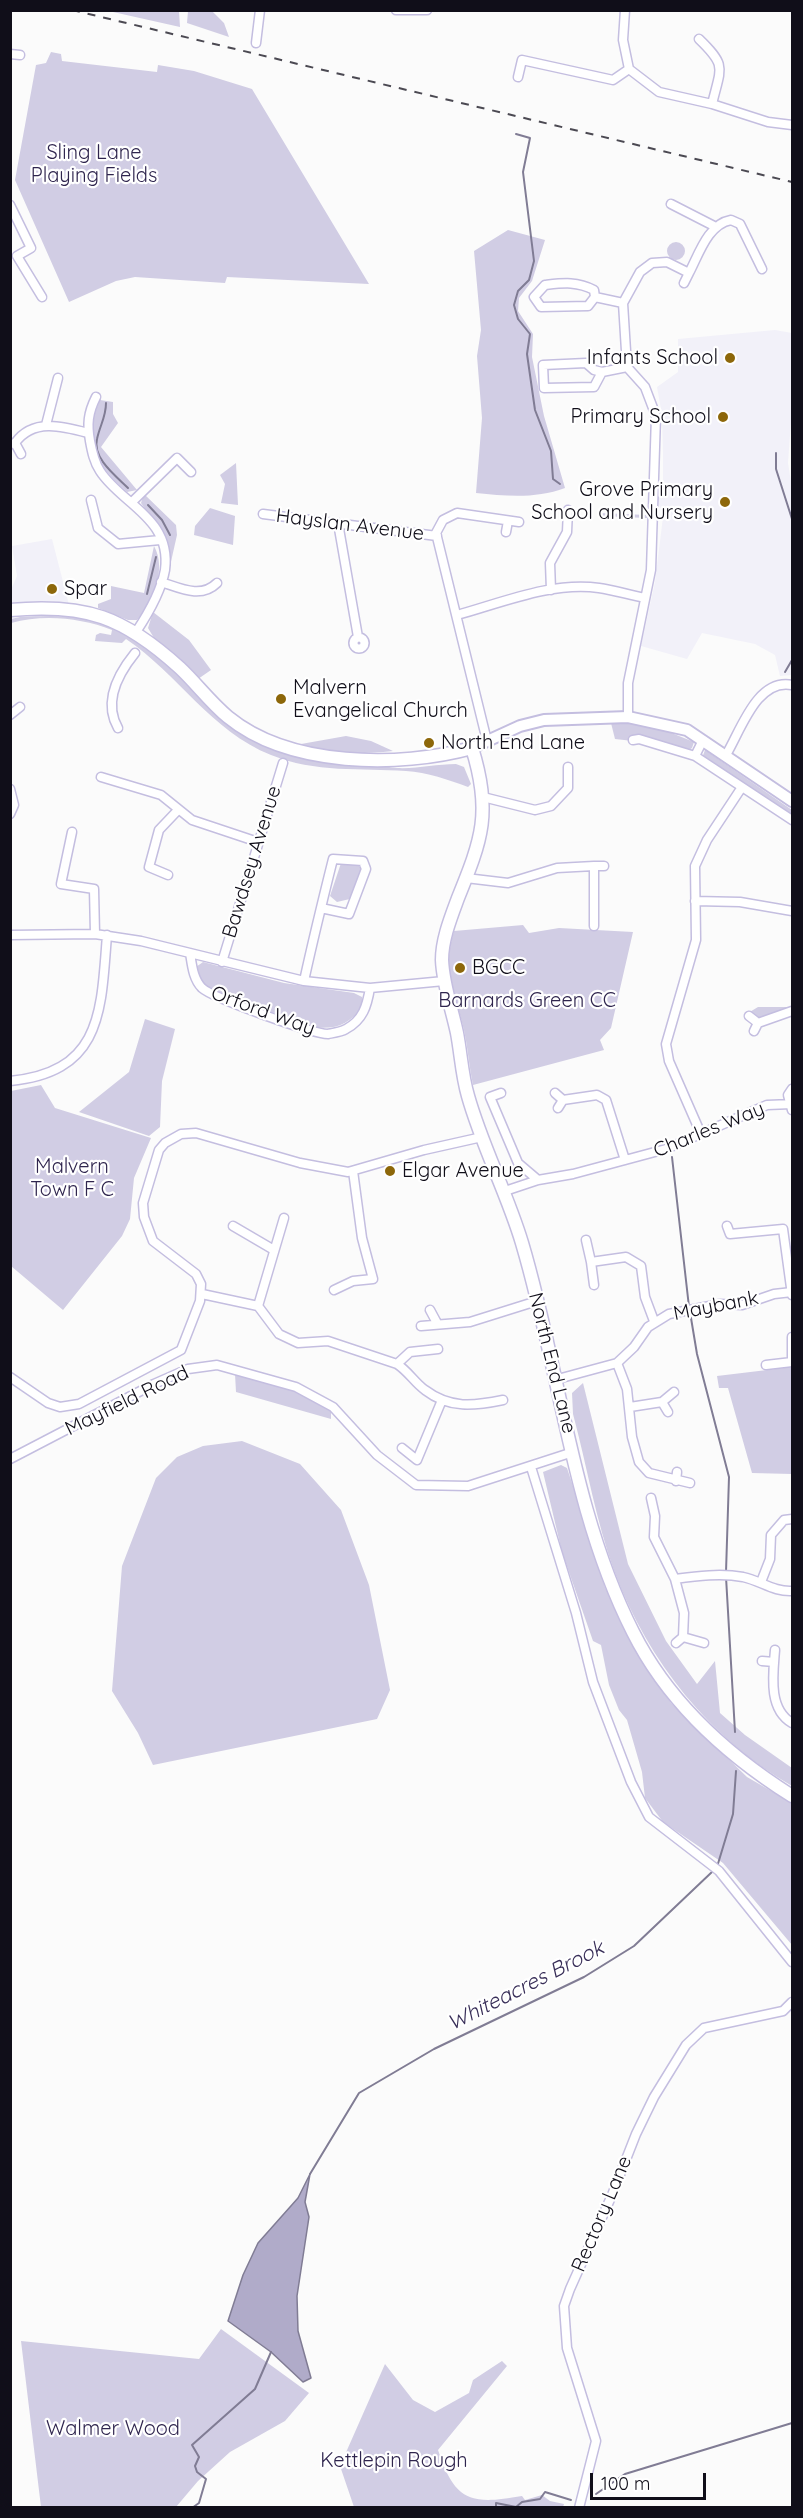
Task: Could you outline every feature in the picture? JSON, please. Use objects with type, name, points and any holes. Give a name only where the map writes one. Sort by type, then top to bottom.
[{"type":"main road","points":[[10,610],[42,608],[86,612],[122,623],[180,669],[228,717],[262,738],[293,750],[330,757],[381,759],[431,756],[472,748]]},
{"type":"main road","name":"North End Lane","points":[[472,748],[483,797],[482,830],[443,948],[444,981],[457,1034],[466,1093],[505,1191],[537,1301],[573,1452]]},
{"type":"main road","points":[[573,1452],[603,1564],[633,1633],[663,1680],[697,1721],[726,1749],[760,1776],[792,1796]]},
{"type":"street","points":[[256,43],[260,10]]},
{"type":"street","points":[[396,10],[427,10]]},
{"type":"street","points":[[625,10],[623,40],[629,69],[659,92],[712,104],[768,122],[792,125]]},
{"type":"street","points":[[699,39],[718,58],[721,69],[712,104]]},
{"type":"street","points":[[10,54],[20,55]]},
{"type":"street","points":[[518,77],[522,60],[614,80],[629,69]]},
{"type":"street","points":[[671,204],[714,226]]},
{"type":"street","points":[[10,205],[31,248],[17,256],[42,297]]},
{"type":"street","points":[[684,283],[714,226],[724,221],[735,221],[762,269]]},
{"type":"street","points":[[628,717],[628,683],[652,557],[656,438],[654,405],[645,387],[627,367],[623,303],[640,272],[652,262],[667,262],[689,273]]},
{"type":"street","points":[[566,282],[581,284],[594,290],[595,297],[588,306],[565,308],[541,307],[534,297],[544,285],[566,282]]},
{"type":"street","points":[[595,297],[623,303]]},
{"type":"street","points":[[602,372],[594,387],[544,388],[543,365],[586,363],[594,370],[602,372],[627,367]]},
{"type":"street","points":[[46,425],[54,383]]},
{"type":"street","points":[[96,397],[87,424],[93,457],[100,472],[155,526],[165,557],[161,582],[136,633]]},
{"type":"street","points":[[21,454],[13,444],[22,433],[46,425],[88,433]]},
{"type":"street","points":[[132,502],[177,458],[191,471]]},
{"type":"street","points":[[91,500],[98,528],[118,544],[160,540]]},
{"type":"street","points":[[550,590],[550,563],[567,532],[568,510]]},
{"type":"street","points":[[487,741],[436,535],[443,520],[457,513],[519,522]]},
{"type":"street","name":"Hayslan Avenue","points":[[264,514],[436,535]]},
{"type":"street","points":[[506,532],[508,521]]},
{"type":"street","points":[[338,523],[358,637]]},
{"type":"street","points":[[161,582],[192,592],[214,589]]},
{"type":"street","points":[[457,615],[550,590],[597,588],[645,598]]},
{"type":"street","points":[[118,728],[114,721],[113,694],[120,673],[135,653]]},
{"type":"street","points":[[726,755],[762,695],[775,685],[792,685]]},
{"type":"street","points":[[10,715],[20,707]]},
{"type":"street","points":[[472,748],[520,726],[544,720],[628,717],[687,730],[792,801]]},
{"type":"street","points":[[633,740],[647,741],[695,756],[792,820]]},
{"type":"street","points":[[695,756],[703,740]]},
{"type":"street","name":"Bawdsey Avenue","points":[[222,962],[283,763]]},
{"type":"street","points":[[483,797],[535,810],[551,806],[568,788],[568,767]]},
{"type":"street","points":[[102,777],[161,795],[192,820],[258,842]]},
{"type":"street","points":[[701,1134],[669,1061],[666,1044],[696,940],[693,876],[698,856],[742,787]]},
{"type":"street","points":[[10,789],[14,805],[10,814]]},
{"type":"street","points":[[168,874],[149,867],[159,830],[178,810]]},
{"type":"street","points":[[72,832],[61,884],[94,889],[95,934]]},
{"type":"street","points":[[304,981],[321,908],[333,859],[363,861],[366,870],[350,914],[321,908]]},
{"type":"street","points":[[594,866],[594,926]]},
{"type":"street","points":[[466,878],[508,883],[556,868],[604,866]]},
{"type":"street","points":[[695,901],[740,902],[792,911]]},
{"type":"street","name":"Orford Way","points":[[10,935],[95,934],[141,940],[304,981],[370,988],[444,981]]},
{"type":"street","points":[[10,1081],[58,1069],[90,1038],[101,1002],[107,935]]},
{"type":"street","name":"Orford Way","points":[[190,953],[194,972],[203,989],[255,1011],[326,1034],[345,1030],[358,1021],[367,1008],[370,988]]},
{"type":"street","points":[[754,1031],[758,1023],[792,1011]]},
{"type":"street","points":[[749,1016],[758,1023]]},
{"type":"street","points":[[792,1089],[788,1095],[792,1106]]},
{"type":"street","points":[[501,1093],[490,1097],[505,1135],[519,1164],[538,1180]]},
{"type":"street","points":[[555,1093],[563,1100],[597,1095],[606,1100],[625,1160]]},
{"type":"street","points":[[558,1108],[563,1100]]},
{"type":"street","name":"Charles Way","points":[[505,1191],[538,1180],[573,1174],[666,1149],[767,1105],[792,1106]]},
{"type":"street","points":[[10,1377],[48,1403],[60,1407],[79,1404],[181,1350],[202,1294],[201,1284],[196,1274],[153,1241],[144,1217],[144,1203],[159,1150],[165,1143],[181,1134],[196,1133],[300,1163],[348,1172],[424,1150],[482,1137]]},
{"type":"street","points":[[334,1290],[353,1281],[373,1279],[362,1238],[353,1171]]},
{"type":"street","points":[[242,1218],[236,1227],[274,1250]]},
{"type":"street","points":[[258,1306],[284,1218]]},
{"type":"street","points":[[730,1245],[729,1230],[783,1229],[792,1224]]},
{"type":"street","points":[[783,1229],[792,1293]]},
{"type":"street","points":[[586,1239],[594,1285]]},
{"type":"street","points":[[591,1262],[626,1257],[641,1266],[645,1297],[654,1321]]},
{"type":"street","name":"Maybank","points":[[617,1363],[634,1347],[654,1321],[689,1309],[720,1304],[742,1305],[774,1294],[792,1293]]},
{"type":"street","points":[[202,1294],[258,1306],[279,1334],[298,1342],[328,1341],[397,1365],[425,1390],[442,1400],[461,1406],[503,1400]]},
{"type":"street","points":[[421,1326],[470,1322],[537,1301]]},
{"type":"street","points":[[430,1311],[437,1323]]},
{"type":"street","points":[[766,1365],[792,1360],[792,1337]]},
{"type":"street","points":[[397,1365],[410,1352],[438,1349]]},
{"type":"street","points":[[554,1380],[617,1363],[623,1375],[630,1407],[632,1437],[639,1462],[649,1473],[677,1476],[690,1483]]},
{"type":"street","name":"Mayfield Road","points":[[10,1459],[154,1384],[188,1369],[217,1365],[296,1387],[333,1407],[383,1460],[416,1485],[468,1486],[531,1467]]},
{"type":"street","points":[[630,1407],[662,1402],[674,1392]]},
{"type":"street","points":[[402,1448],[417,1460],[442,1400]]},
{"type":"street","points":[[662,1402],[668,1412]]},
{"type":"street","name":"North End Lane","points":[[531,1467],[573,1452]]},
{"type":"street","points":[[531,1467],[576,1613],[593,1682],[631,1782],[649,1817],[716,1869],[792,1962]]},
{"type":"street","points":[[651,1498],[655,1516],[654,1537],[675,1579],[684,1613],[679,1640],[704,1643]]},
{"type":"street","points":[[761,1582],[770,1559],[771,1535],[784,1520],[792,1520]]},
{"type":"street","points":[[675,1579],[727,1576],[761,1582],[776,1591],[792,1592]]},
{"type":"street","points":[[775,1650],[775,1703],[781,1716],[792,1723]]},
{"type":"street","points":[[762,1661],[774,1662]]},
{"type":"street","name":"Rectory Lane","points":[[579,2508],[596,2441],[595,2431],[570,2364],[565,2335],[564,2306],[573,2281],[612,2195],[636,2134],[671,2067],[687,2045],[704,2028],[783,2011],[792,2002]]},
{"type":"shaded area","name":"Grove Primary School and Nursery","points":[[775,330],[792,333],[792,408],[788,463],[792,488],[792,675],[780,676],[775,655],[755,644],[702,633],[687,659],[641,646],[655,582],[663,517],[657,498],[663,481],[663,455],[662,415],[657,387],[678,372],[678,339]]},
{"type":"shaded area","points":[[52,539],[69,605],[11,602],[10,592],[17,576],[12,546]]},
{"type":"shaded area","points":[[310,2174],[305,2202],[309,2217],[297,2296],[298,2331],[311,2378],[303,2382],[271,2352],[228,2321],[243,2275],[258,2243],[298,2198]]},
{"type":"green space","points":[[179,11],[180,27],[113,12]]},
{"type":"green space","points":[[188,11],[212,11],[224,23],[229,37],[187,23]]},
{"type":"green space","name":"Sling Lane Playing Fields","points":[[51,52],[61,54],[62,61],[157,72],[158,65],[194,71],[252,89],[369,284],[227,277],[225,283],[135,277],[116,281],[69,302],[15,180],[36,65],[46,63]]},
{"type":"green space","points":[[508,230],[545,240],[532,281],[519,298],[518,311],[533,334],[532,357],[544,416],[565,488],[543,494],[510,496],[476,493],[482,418],[477,356],[481,330],[474,251]]},
{"type":"green space","points":[[672,242],[680,242],[685,247],[683,258],[672,260],[667,255],[667,247]]},
{"type":"green space","points":[[100,400],[113,402],[113,414],[118,423],[101,447],[137,490],[127,492],[116,482],[100,462],[95,451],[92,428]]},
{"type":"green space","points":[[236,463],[238,505],[221,503],[225,484],[220,475]]},
{"type":"green space","points":[[144,494],[176,525],[177,535],[170,566],[164,536],[141,503]]},
{"type":"green space","points":[[210,508],[235,516],[233,545],[194,535],[195,526]]},
{"type":"green space","points":[[600,513],[647,515],[647,518],[600,516]]},
{"type":"green space","points":[[154,546],[158,555],[159,575],[153,595],[137,620],[128,620],[98,608],[98,604],[111,599],[111,586],[144,593]]},
{"type":"green space","points":[[153,612],[189,640],[211,670],[198,679],[154,638],[148,628]]},
{"type":"green space","points":[[20,617],[80,618],[113,627],[136,640],[157,656],[237,729],[273,749],[316,761],[394,768],[456,764],[464,767],[471,784],[468,787],[414,772],[338,769],[304,765],[271,755],[230,732],[145,653],[126,639],[122,643],[95,641],[96,635],[100,633],[111,635],[112,630],[75,620],[49,618],[11,623],[11,619]]},
{"type":"green space","points":[[622,722],[664,730],[694,742],[689,750],[636,735],[633,741],[615,739],[611,723]]},
{"type":"green space","points":[[346,736],[371,741],[393,751],[336,753],[313,750],[302,747],[301,744]]},
{"type":"green space","points":[[705,750],[792,810],[792,817],[702,758]]},
{"type":"green space","points":[[341,863],[359,864],[361,871],[354,898],[337,902],[330,896]]},
{"type":"green space","name":"Barnards Green CC","points":[[523,925],[529,933],[559,928],[633,932],[611,1028],[600,1040],[604,1050],[473,1085],[464,1030],[449,971],[450,946],[454,931]]},
{"type":"green space","points":[[203,962],[284,983],[354,993],[362,997],[363,1007],[352,1018],[340,1025],[328,1028],[312,1027],[205,987],[196,967]]},
{"type":"green space","points":[[758,1007],[792,1008],[758,1018],[748,1013]]},
{"type":"green space","points":[[145,1019],[175,1029],[162,1081],[160,1127],[149,1136],[79,1112],[129,1072]]},
{"type":"green space","name":"Malvern Town F C","points":[[41,1085],[55,1108],[151,1138],[134,1178],[130,1219],[122,1236],[63,1310],[11,1266],[11,1091]]},
{"type":"green space","points":[[792,1367],[792,1474],[752,1473],[728,1388],[719,1388],[717,1376]]},
{"type":"green space","points":[[235,1374],[287,1388],[311,1398],[331,1411],[331,1419],[236,1392]]},
{"type":"green space","points":[[583,1383],[628,1564],[666,1641],[697,1684],[715,1661],[720,1713],[745,1735],[792,1768],[792,1786],[762,1767],[709,1721],[685,1695],[645,1637],[615,1573],[602,1534],[573,1414],[572,1393]]},
{"type":"green space","points":[[242,1441],[300,1464],[341,1510],[369,1585],[390,1690],[377,1719],[153,1765],[138,1733],[112,1691],[122,1566],[156,1478],[177,1457],[203,1446]]},
{"type":"green space","points":[[561,1465],[567,1468],[605,1587],[633,1645],[671,1703],[747,1777],[792,1803],[792,1945],[723,1863],[663,1822],[645,1798],[642,1772],[627,1720],[619,1710],[609,1685],[601,1645],[593,1641],[562,1552],[543,1472]]},
{"type":"green space","name":"Walmer Wood","points":[[221,2329],[309,2393],[285,2421],[230,2452],[198,2481],[176,2507],[41,2507],[21,2341],[199,2359]]},
{"type":"green space","name":"Kettlepin Rough","points":[[502,2361],[507,2366],[438,2450],[444,2467],[451,2480],[467,2496],[490,2500],[522,2496],[525,2500],[542,2495],[550,2501],[564,2504],[563,2507],[354,2507],[340,2466],[385,2364],[413,2400],[435,2412],[469,2393],[473,2380]]},
{"type":"waterway","points":[[516,134],[530,138],[523,172],[534,261],[529,280],[518,291],[514,305],[518,319],[530,334],[527,354],[535,410],[551,451],[553,479],[560,484]]},
{"type":"waterway","points":[[106,403],[96,446],[101,460],[128,488]]},
{"type":"waterway","points":[[776,453],[776,469],[792,519]]},
{"type":"waterway","points":[[148,505],[162,520],[170,535]]},
{"type":"waterway","points":[[792,541],[792,571]]},
{"type":"waterway","points":[[147,594],[156,557]]},
{"type":"waterway","points":[[785,672],[792,660]]},
{"type":"waterway","points":[[672,1157],[689,1307]]},
{"type":"waterway","points":[[690,1312],[697,1354],[729,1477],[726,1572]]},
{"type":"waterway","points":[[726,1577],[735,1732]]},
{"type":"waterway","name":"Whiteacres Brook","points":[[717,1867],[733,1814],[736,1771]]},
{"type":"waterway","name":"Whiteacres Brook","points":[[310,2174],[359,2093],[434,2049],[584,1977],[634,1946],[713,1871]]},
{"type":"waterway","name":"Whiteacres Brook","points":[[192,2508],[199,2503],[206,2479],[197,2472],[195,2466],[199,2457],[192,2445],[255,2389],[271,2352]]},
{"type":"waterway","points":[[596,2494],[625,2474],[792,2423]]},
{"type":"waterway","points":[[496,2508],[496,2503],[516,2507],[522,2502],[540,2499],[545,2492],[571,2500]]},
{"type":"railway","points":[[72,10],[792,182]]},
{"type":"place","name":"Infants School","points":[[730,358]]},
{"type":"place","name":"Primary School","points":[[723,417]]},
{"type":"place","name":"Grove Primary School and Nursery","points":[[725,502]]},
{"type":"place","name":"Spar","points":[[52,589]]},
{"type":"place","name":"Malvern Evangelical Church","points":[[281,699]]},
{"type":"place","name":"North End Lane","points":[[429,743]]},
{"type":"place","name":"BGCC","points":[[460,968]]},
{"type":"place","name":"Elgar Avenue","points":[[390,1171]]}]
